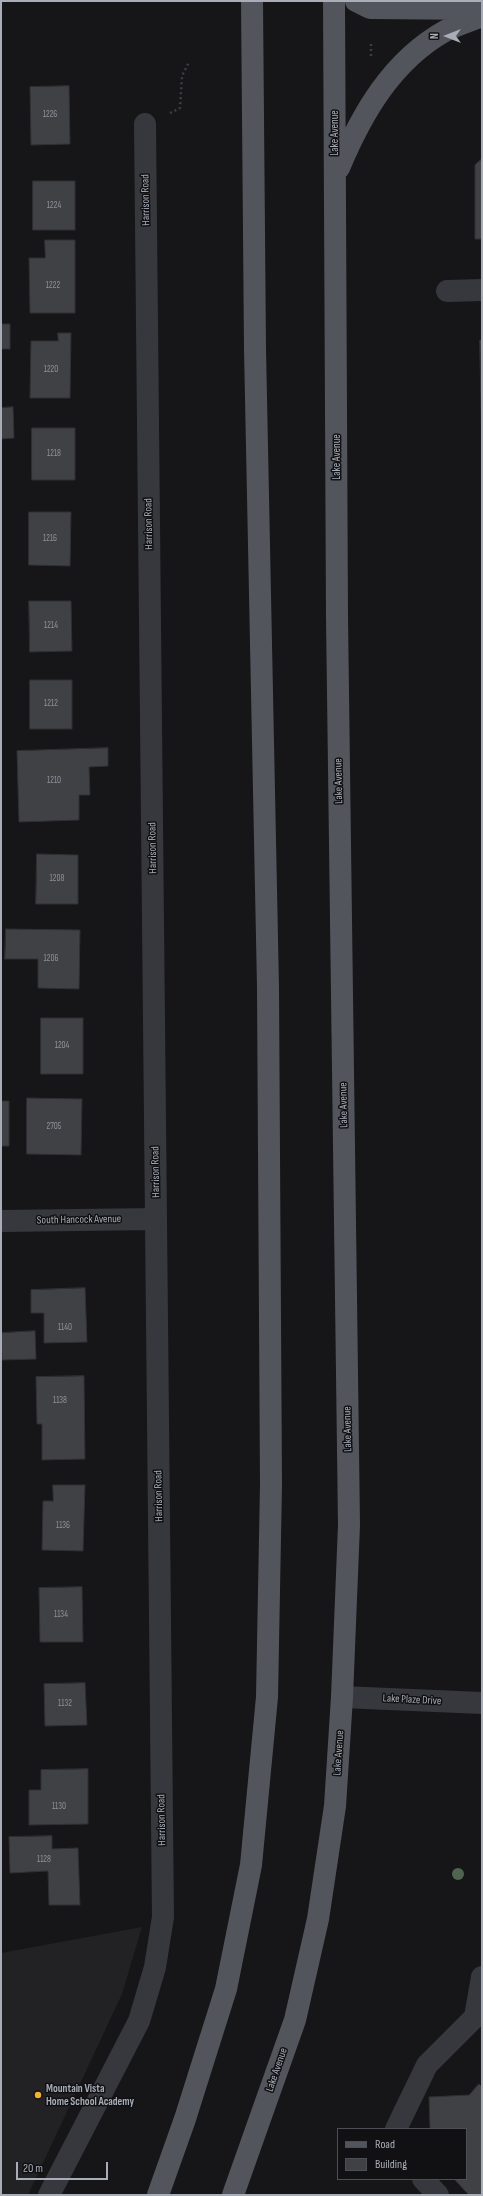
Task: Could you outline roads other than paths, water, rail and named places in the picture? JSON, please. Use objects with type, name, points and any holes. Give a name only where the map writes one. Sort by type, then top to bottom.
[{"type":"main road","points":[[158,2195],[185,2119],[226,1989],[251,1865],[267,1697],[271,1484],[268,987],[255,357],[252,1]]},
{"type":"main road","name":"Lake Avenue","points":[[233,2195],[295,2020],[318,1920],[335,1806],[342,1697],[349,1525],[337,617],[334,1]]},
{"type":"main road","points":[[356,1],[370,8],[482,9]]},
{"type":"main road","points":[[335,176],[362,116],[390,77],[412,55],[445,31],[482,16]]},
{"type":"street","name":"Harrison Road","points":[[49,2195],[139,2021],[155,1967],[163,1917],[145,124]]},
{"type":"street","points":[[447,291],[482,290]]},
{"type":"street","name":"South Hancock Avenue","points":[[1,1221],[156,1219]]},
{"type":"street","name":"Lake Plaze Drive","points":[[342,1697],[482,1703]]},
{"type":"street","points":[[396,2128],[427,2065],[475,2017],[482,1978]]},
{"type":"street","points":[[424,2180],[438,2195]]},
{"type":"place","name":"Mountain Vista Home School Academy","points":[[38,2095]]}]
